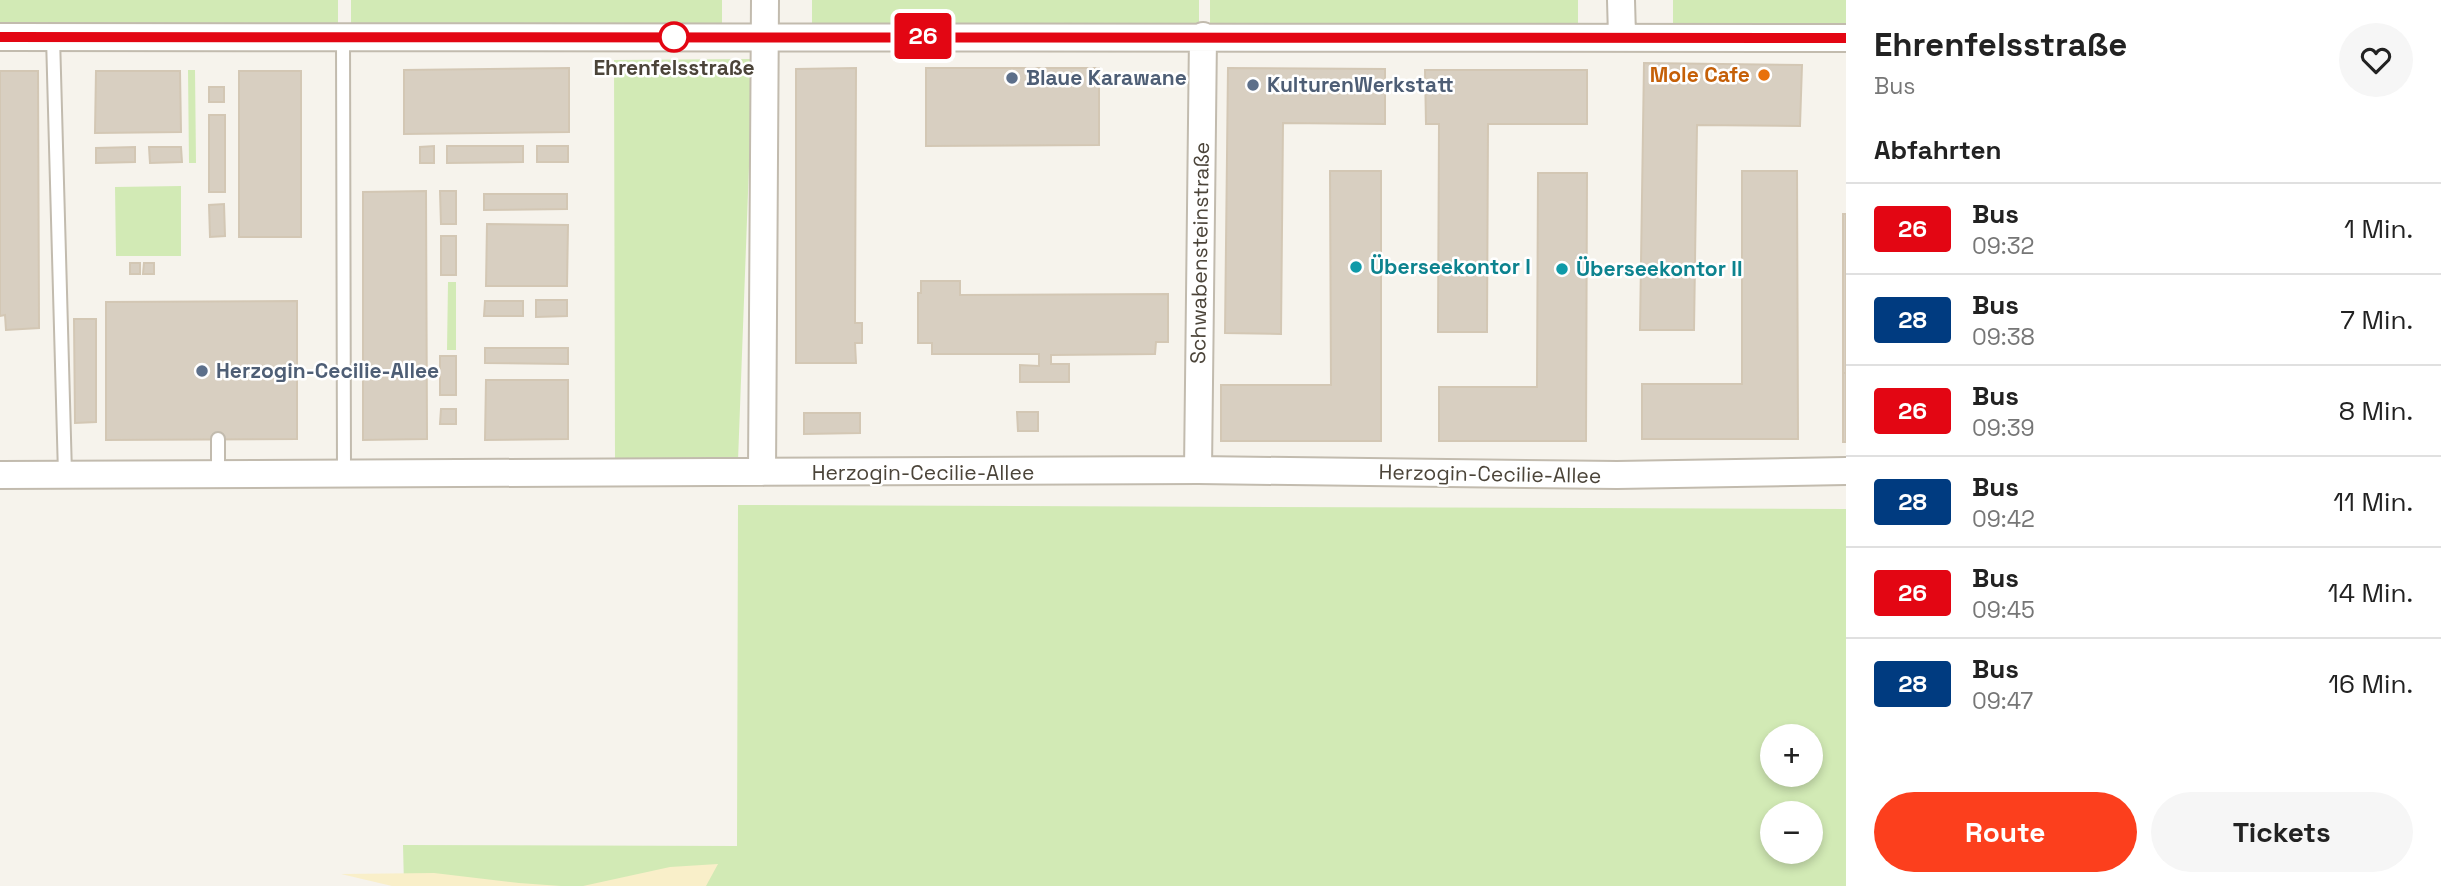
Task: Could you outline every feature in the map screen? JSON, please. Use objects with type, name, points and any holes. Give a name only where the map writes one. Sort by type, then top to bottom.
[{"type":"street","points":[[762,472],[765,0]]},
{"type":"street","points":[[1621,0],[1622,36]]},
{"type":"street","name":"Schwabensteinstraße","points":[[1198,470],[1203,36]]},
{"type":"street","points":[[0,37],[1846,38]]},
{"type":"street","name":"Herzogin-Cecilie-Allee","points":[[0,475],[1198,470],[1617,475],[1846,471]]},
{"type":"lane","points":[[53,37],[65,474]]},
{"type":"lane","points":[[343,37],[344,474]]},
{"type":"lane","points":[[218,439],[218,474]]},
{"type":"green space","points":[[0,0],[338,0],[338,26],[0,27]]},
{"type":"green space","points":[[351,0],[722,0],[722,26],[351,27]]},
{"type":"green space","points":[[812,0],[1199,0],[1199,26],[812,26]]},
{"type":"green space","points":[[1210,0],[1578,0],[1578,26],[1210,26]]},
{"type":"green space","points":[[1673,0],[1846,0],[1846,25],[1673,26]]},
{"type":"green space","points":[[753,59],[738,461],[615,461],[614,60]]},
{"type":"green space","points":[[188,70],[195,70],[196,163],[189,163]]},
{"type":"green space","points":[[181,186],[181,256],[116,256],[115,187]]},
{"type":"green space","points":[[448,282],[456,282],[456,350],[447,350]]},
{"type":"green space","points":[[738,505],[1846,509],[1846,886],[404,886],[403,845],[737,846]]},
{"type":"sand","points":[[718,864],[706,886],[583,886],[670,867]]},
{"type":"sand","points":[[434,873],[561,886],[392,886],[341,874]]},
{"type":"building","points":[[1644,63],[1802,65],[1800,126],[1697,125],[1694,330],[1640,330]]},
{"type":"building","points":[[569,68],[569,132],[404,134],[404,70]]},
{"type":"building","points":[[856,68],[855,323],[862,323],[862,343],[855,343],[856,363],[796,363],[796,69]]},
{"type":"building","points":[[926,68],[1099,68],[1099,145],[926,146]]},
{"type":"building","points":[[1228,68],[1385,69],[1385,124],[1283,123],[1281,334],[1225,333]]},
{"type":"building","points":[[1425,70],[1587,70],[1587,124],[1488,124],[1487,332],[1438,332],[1439,124],[1426,124]]},
{"type":"building","points":[[0,71],[38,71],[39,328],[6,330],[5,315],[0,316]]},
{"type":"building","points":[[96,71],[180,71],[181,132],[95,133]]},
{"type":"building","points":[[239,71],[301,71],[301,237],[239,237]]},
{"type":"building","points":[[209,87],[224,87],[224,102],[209,102]]},
{"type":"building","points":[[209,115],[225,115],[225,192],[209,192]]},
{"type":"building","points":[[434,146],[434,163],[420,163],[420,147]]},
{"type":"building","points":[[447,146],[523,146],[523,162],[447,163]]},
{"type":"building","points":[[537,146],[568,146],[568,162],[537,162]]},
{"type":"building","points":[[135,147],[135,162],[96,163],[96,148]]},
{"type":"building","points":[[149,147],[181,147],[182,162],[150,163]]},
{"type":"building","name":"Überseekontor I","points":[[1330,171],[1381,171],[1381,441],[1221,441],[1221,385],[1331,385]]},
{"type":"building","points":[[1742,171],[1797,171],[1798,439],[1642,439],[1642,384],[1742,384]]},
{"type":"building","name":"Überseekontor II","points":[[1538,173],[1587,173],[1586,441],[1439,441],[1439,387],[1537,387]]},
{"type":"building","points":[[426,191],[427,439],[363,440],[363,192]]},
{"type":"building","points":[[440,191],[456,191],[456,224],[441,224]]},
{"type":"building","points":[[484,194],[567,194],[567,209],[484,210]]},
{"type":"building","points":[[224,204],[225,236],[210,237],[209,205]]},
{"type":"building","points":[[1843,214],[1846,214],[1846,373],[1843,373]]},
{"type":"building","points":[[487,224],[568,225],[567,286],[486,286]]},
{"type":"building","points":[[441,236],[456,236],[456,275],[441,275]]},
{"type":"building","points":[[130,263],[140,263],[140,274],[130,274]]},
{"type":"building","points":[[144,263],[154,263],[154,274],[143,274]]},
{"type":"building","points":[[921,281],[960,281],[960,295],[1168,294],[1168,342],[1156,342],[1155,354],[1051,355],[1051,364],[1069,364],[1069,382],[1020,382],[1020,365],[1039,366],[1039,354],[932,354],[932,343],[918,343],[918,293],[921,293]]},
{"type":"building","points":[[536,300],[567,300],[567,316],[536,317]]},
{"type":"building","name":"Herzogin-Cecilie-Allee","points":[[297,301],[297,439],[106,440],[106,302]]},
{"type":"building","points":[[485,301],[523,301],[523,316],[484,316]]},
{"type":"building","points":[[74,319],[96,319],[96,422],[75,423]]},
{"type":"building","points":[[485,348],[568,348],[568,364],[485,363]]},
{"type":"building","points":[[440,356],[456,356],[456,395],[440,395]]},
{"type":"building","points":[[1843,373],[1846,373],[1846,442],[1843,442]]},
{"type":"building","points":[[486,380],[568,380],[568,439],[485,440]]},
{"type":"building","points":[[441,409],[456,409],[456,424],[440,424]]},
{"type":"building","points":[[1017,412],[1038,412],[1038,431],[1018,431]]},
{"type":"building","points":[[804,413],[860,413],[860,433],[804,434]]},
{"type":"bus line","name":"26","points":[[0,37],[1846,38]]},
{"type":"place","name":"Ehrenfelsstraße","points":[[674,37]]},
{"type":"place","name":"Mole Cafe","points":[[1764,75]]},
{"type":"place","name":"Blaue Karawane","points":[[1012,78]]},
{"type":"place","name":"KulturenWerkstatt","points":[[1253,85]]},
{"type":"place","name":"Überseekontor I","points":[[1356,267]]},
{"type":"place","name":"Überseekontor II","points":[[1562,269]]},
{"type":"place","name":"Herzogin-Cecilie-Allee","points":[[202,371]]}]
